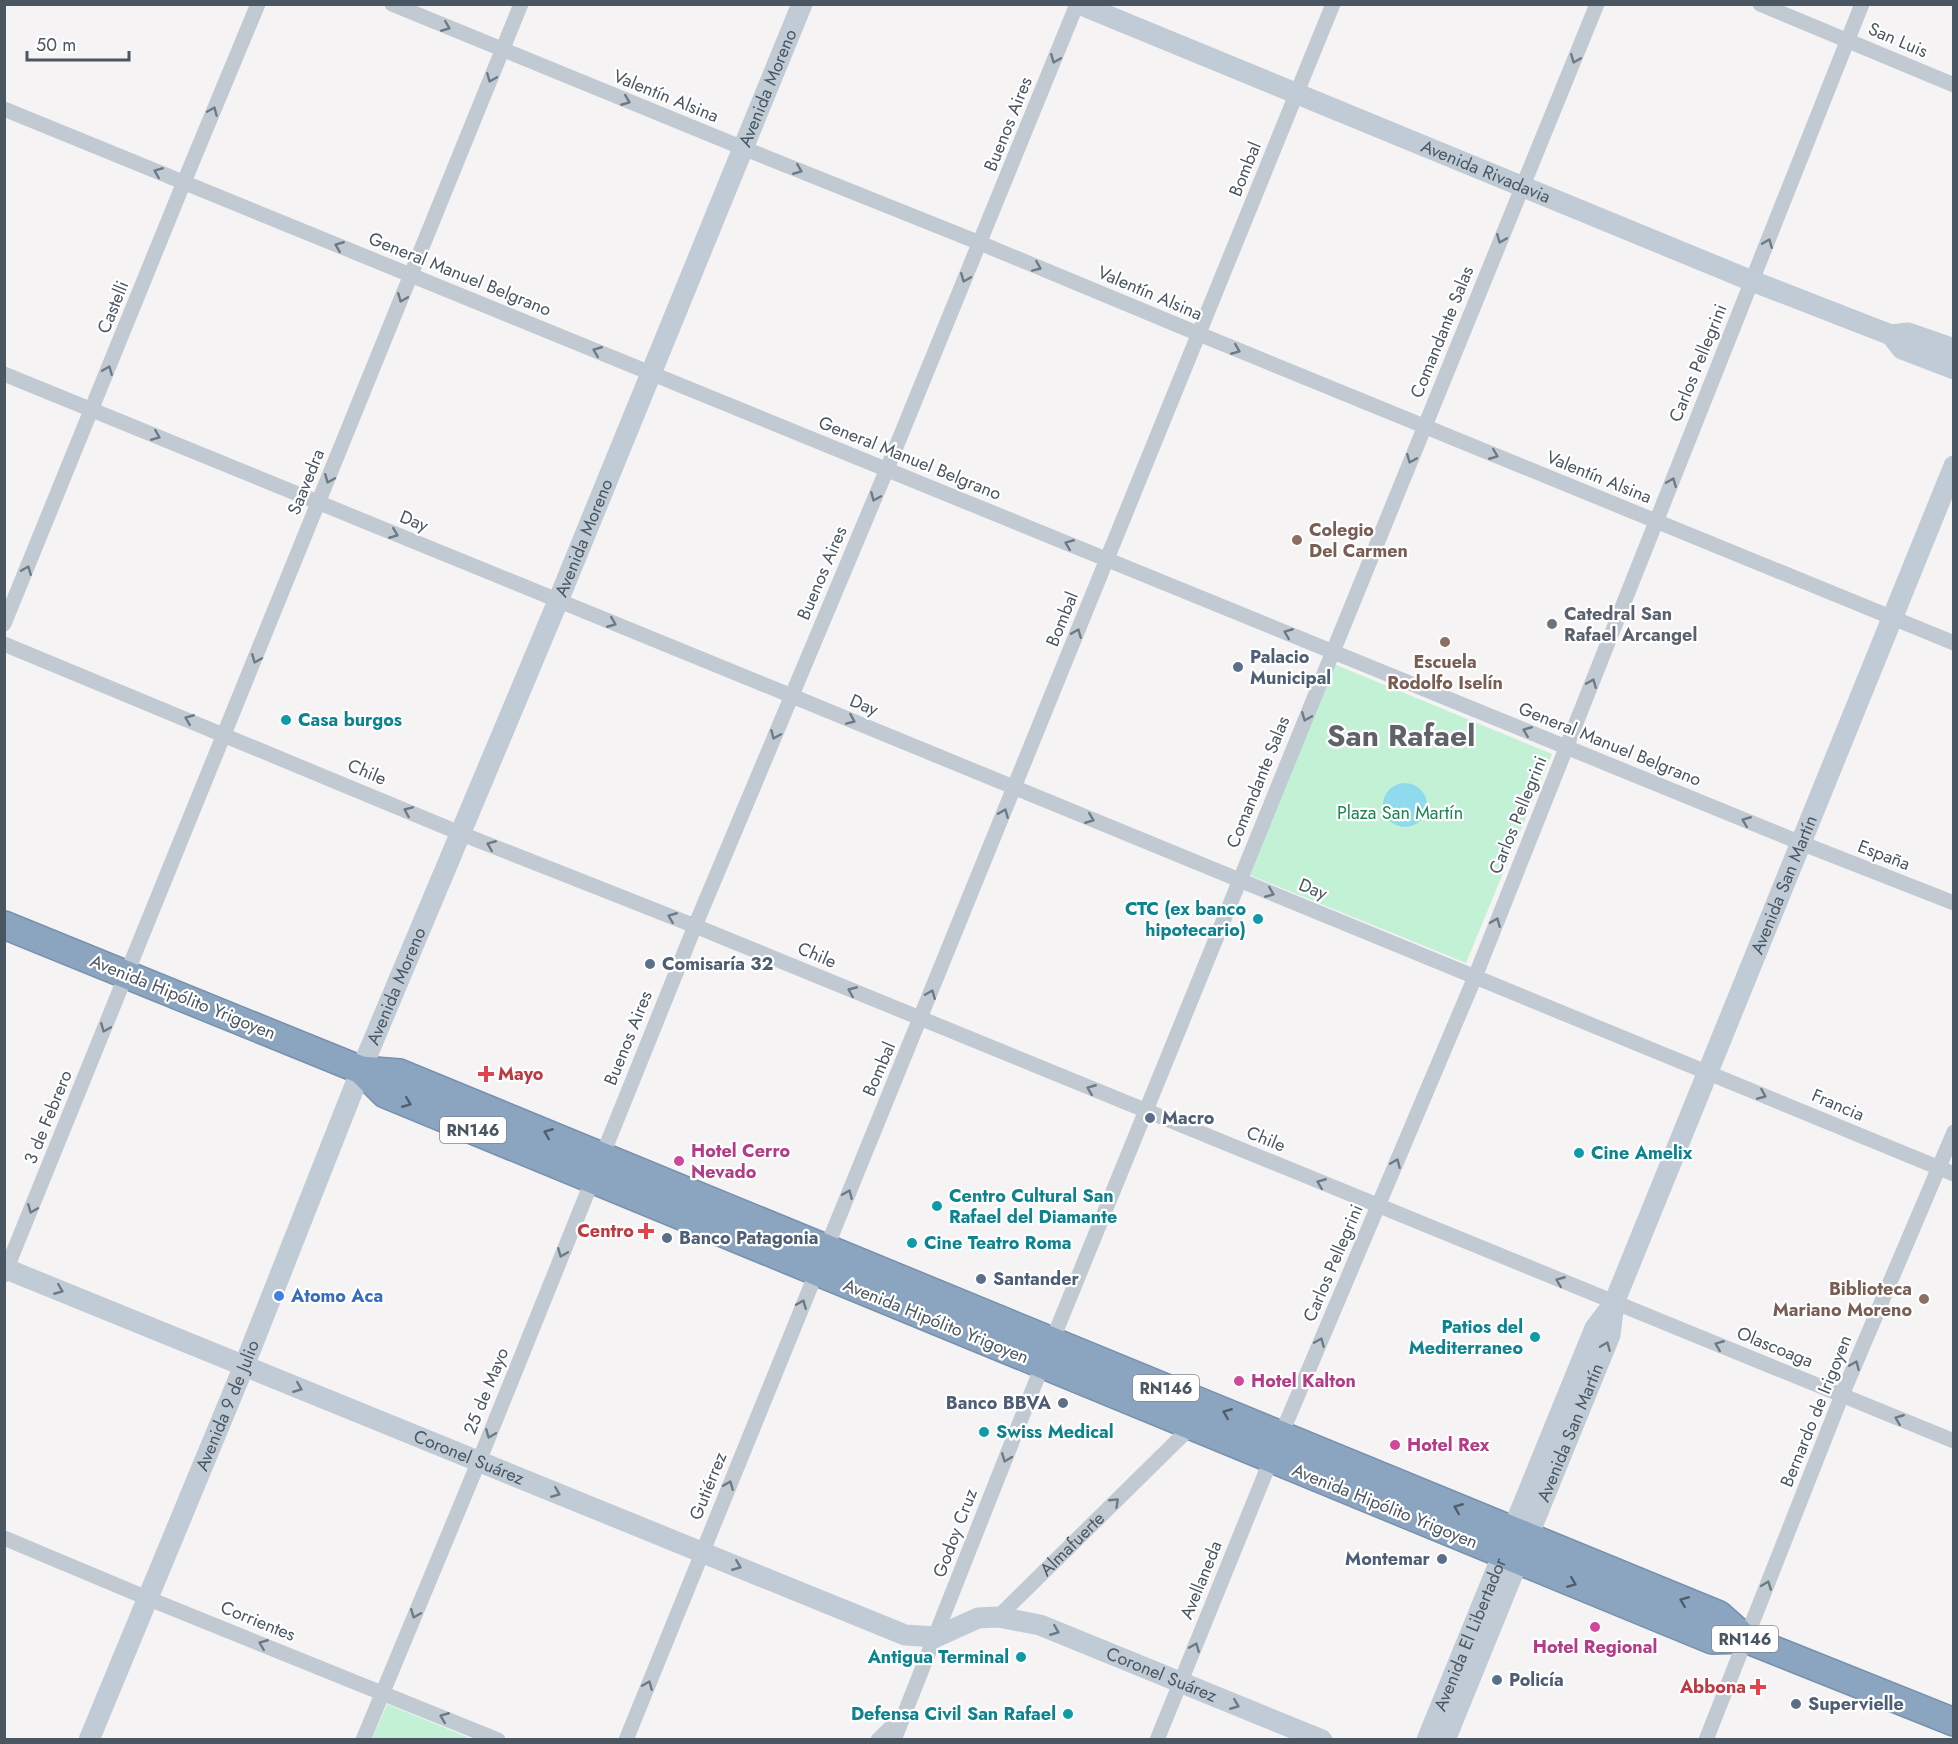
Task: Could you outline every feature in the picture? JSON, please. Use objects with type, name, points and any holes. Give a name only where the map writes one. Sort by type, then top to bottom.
[{"type":"highway","name":"Avenida Hipólito Yrigoyen","points":[[4,926],[361,1070],[399,1072],[597,1167],[1515,1545]]},
{"type":"highway","name":"Avenida Hipólito Yrigoyen","points":[[1047,1353],[1192,1426],[1276,1447]]},
{"type":"highway","name":"RN146","points":[[1515,1545],[1712,1640],[1746,1639],[1953,1722]]},
{"type":"street","name":"Castelli","points":[[4,624],[258,4]]},
{"type":"street","name":"Valentín Alsina","points":[[392,4],[1953,643]]},
{"type":"street","name":"Saavedra","points":[[127,974],[521,4]]},
{"type":"street","name":"Avenida Moreno","points":[[361,1070],[462,834],[802,4]]},
{"type":"street","name":"Avenida Rivadavia","points":[[1078,4],[1752,281],[1891,335],[1908,333],[1953,349]]},
{"type":"street","name":"Buenos Aires","points":[[597,1167],[1078,4]]},
{"type":"street","name":"Bombal","points":[[821,1260],[1333,4]]},
{"type":"street","name":"Comandante Salas","points":[[1047,1353],[1597,4]]},
{"type":"street","name":"San Luis","points":[[1760,4],[1953,85]]},
{"type":"street","name":"Carlos Pellegrini","points":[[1276,1447],[1474,977],[1862,4]]},
{"type":"street","name":"General Manuel Belgrano","points":[[4,109],[1801,843]]},
{"type":"street","name":"Avenida Rivadavia","points":[[1891,335],[1902,349],[1953,369]]},
{"type":"street","name":"Day","points":[[4,374],[1708,1072]]},
{"type":"street","name":"Avenida San Martín","points":[[1515,1545],[1610,1335],[1614,1303],[1952,472]]},
{"type":"street","name":"Chile","points":[[4,644],[462,834],[695,926],[1614,1303]]},
{"type":"street","name":"España","points":[[1801,843],[1953,903]]},
{"type":"street","name":"3 de Febrero","points":[[5,1271],[127,974]]},
{"type":"street","name":"Avenida 9 de Julio","points":[[89,1740],[244,1366],[361,1070]]},
{"type":"street","name":"Francia","points":[[1708,1072],[1946,1172]]},
{"type":"street","name":"Bernardo de Irigoyen","points":[[1706,1740],[1842,1395],[1946,1172],[1953,1132]]},
{"type":"street","name":"25 de Mayo","points":[[363,1740],[479,1461],[597,1167]]},
{"type":"street","name":"Gutiérrez","points":[[626,1740],[821,1260]]},
{"type":"street","name":"Coronel Suárez","points":[[5,1271],[905,1635],[936,1637]]},
{"type":"street","name":"Olascoaga","points":[[1614,1303],[1953,1441]]},
{"type":"street","name":"Godoy Cruz","points":[[894,1740],[1047,1353]]},
{"type":"street","name":"Almafuerte","points":[[998,1617],[1192,1426]]},
{"type":"street","name":"Avellaneda","points":[[1157,1740],[1276,1447]]},
{"type":"street","name":"Corrientes","points":[[4,1538],[498,1740]]},
{"type":"street","name":"Avenida El Libertador","points":[[1427,1740],[1515,1545]]},
{"type":"street","name":"Avenida El Libertador","points":[[1445,1740],[1515,1545]]},
{"type":"street","name":"Coronel Suárez","points":[[998,1617],[1040,1625],[1322,1740]]},
{"type":"street","points":[[936,1637],[978,1618],[998,1617]]},
{"type":"street","points":[[878,1740],[905,1713]]},
{"type":"green space","name":"Plaza San Martín","points":[[1334,664],[1552,754],[1466,963],[1247,874]]},
{"type":"green space","points":[[387,1704],[472,1739],[372,1739]]},
{"type":"water","points":[[1405,783],[1421,789],[1427,805],[1421,821],[1405,827],[1389,821],[1383,805],[1389,789]]},
{"type":"place","name":"Colegio Del Carmen","points":[[1297,540]]},
{"type":"place","name":"Catedral San Rafael Arcangel","points":[[1552,624]]},
{"type":"place","name":"Escuela Rodolfo Iselín","points":[[1445,642]]},
{"type":"place","name":"Palacio Municipal","points":[[1238,667]]},
{"type":"place","name":"Casa burgos","points":[[286,720]]},
{"type":"place","name":"CTC (ex banco hipotecario)","points":[[1258,919]]},
{"type":"place","name":"Comisaría 32","points":[[650,964]]},
{"type":"place","name":"Mayo","points":[[486,1074]]},
{"type":"place","name":"Macro","points":[[1150,1118]]},
{"type":"place","name":"Cine Amelix","points":[[1579,1153]]},
{"type":"place","name":"Hotel Cerro Nevado","points":[[679,1161]]},
{"type":"place","name":"Centro Cultural San Rafael del Diamante","points":[[937,1206]]},
{"type":"place","name":"Centro","points":[[646,1231]]},
{"type":"place","name":"Banco Patagonia","points":[[667,1238]]},
{"type":"place","name":"Cine Teatro Roma","points":[[912,1243]]},
{"type":"place","name":"Santander","points":[[981,1279]]},
{"type":"place","name":"Atomo Aca","points":[[279,1296]]},
{"type":"place","name":"Biblioteca Mariano Moreno","points":[[1924,1299]]},
{"type":"place","name":"Patios del Mediterraneo","points":[[1535,1337]]},
{"type":"place","name":"Hotel Kalton","points":[[1239,1381]]},
{"type":"place","name":"Banco BBVA","points":[[1063,1403]]},
{"type":"place","name":"Swiss Medical","points":[[984,1432]]},
{"type":"place","name":"Hotel Rex","points":[[1395,1445]]},
{"type":"place","name":"Montemar","points":[[1442,1559]]},
{"type":"place","name":"Hotel Regional","points":[[1595,1627]]},
{"type":"place","name":"Antigua Terminal","points":[[1021,1657]]},
{"type":"place","name":"Policía","points":[[1497,1680]]},
{"type":"place","name":"Abbona","points":[[1758,1687]]},
{"type":"place","name":"Supervielle","points":[[1796,1704]]},
{"type":"place","name":"Defensa Civil San Rafael","points":[[1068,1714]]},
{"type":"district","name":"San Rafael","points":[[1401,736]]}]
